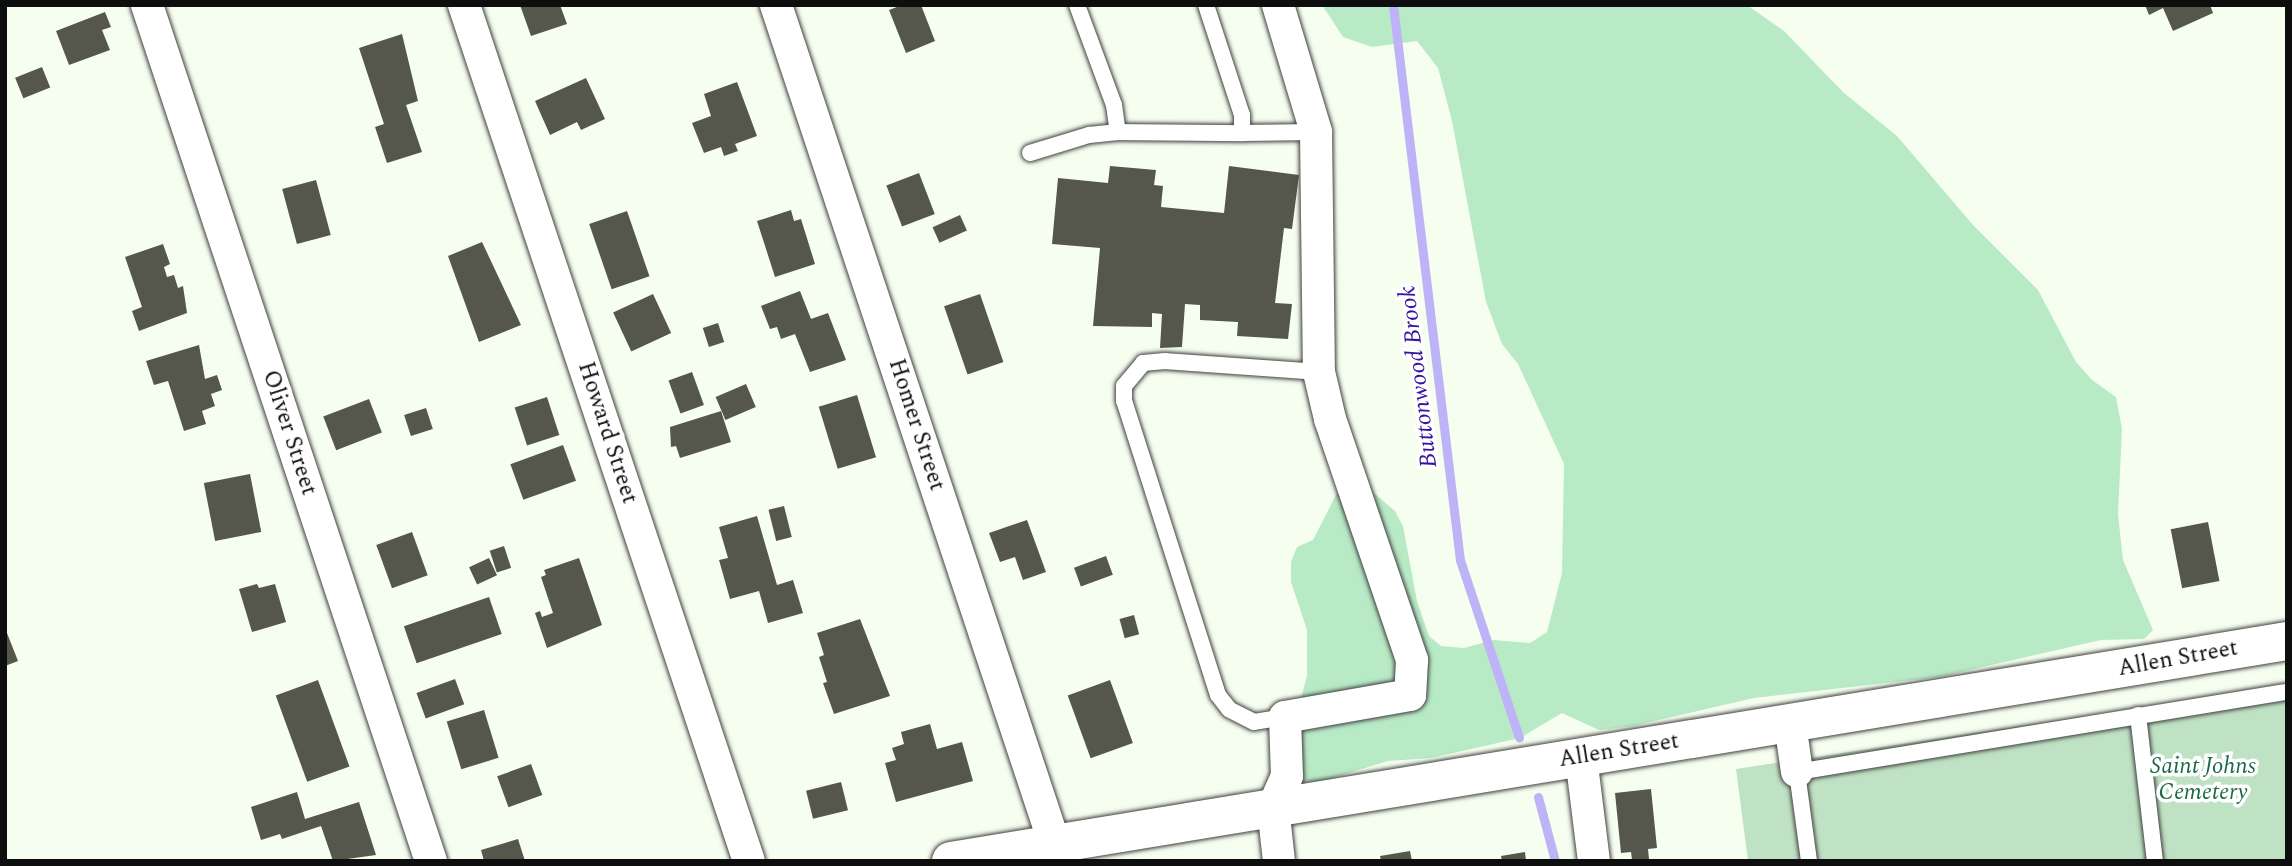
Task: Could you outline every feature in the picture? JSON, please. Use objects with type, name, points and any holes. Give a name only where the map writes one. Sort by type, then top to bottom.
[{"type":"street","name":"Oliver Street","points":[[147,5],[431,861]]},
{"type":"street","name":"Howard Street","points":[[464,5],[749,861]]},
{"type":"street","name":"Homer Street","points":[[776,5],[1055,845]]},
{"type":"street","points":[[1278,5],[1316,132],[1319,372],[1330,419],[1412,660],[1410,695],[1285,717],[1287,776],[1273,807],[1279,861]]},
{"type":"street","name":"Allen Street","points":[[971,859],[2287,641]]},
{"type":"street","points":[[1790,723],[1797,772]]},
{"type":"street","points":[[1581,757],[1594,861]]},
{"type":"lane","points":[[1077,5],[1114,105],[1118,132]]},
{"type":"lane","points":[[1206,5],[1242,115],[1242,133]]},
{"type":"lane","points":[[1030,153],[1089,135],[1118,132],[1316,132]]},
{"type":"lane","points":[[1285,717],[1254,722],[1228,709],[1218,695],[1124,401],[1124,386],[1143,363],[1165,361],[1319,372]]},
{"type":"lane","points":[[1809,861],[1797,772],[2287,692]]},
{"type":"lane","points":[[2138,715],[2155,861]]},
{"type":"green space","points":[[1322,5],[1747,5],[1784,31],[1844,93],[1897,136],[1973,225],[2038,290],[2076,362],[2092,380],[2116,397],[2122,429],[2118,514],[2123,560],[2153,630],[2144,639],[2101,640],[1939,677],[1754,698],[1633,726],[1599,730],[1562,713],[1520,738],[1431,758],[1388,761],[1319,782],[1279,779],[1307,676],[1307,630],[1291,582],[1291,562],[1297,547],[1313,540],[1338,491],[1359,488],[1374,493],[1395,511],[1403,526],[1417,601],[1429,636],[1441,646],[1464,648],[1494,640],[1530,643],[1547,632],[1562,573],[1564,464],[1518,364],[1502,344],[1486,302],[1452,121],[1438,68],[1417,41],[1372,47],[1343,37]]},
{"type":"green space","name":"Saint Johns Cemetery","points":[[2287,686],[2287,861],[1748,861],[1736,769]]},
{"type":"building","points":[[520,5],[560,5],[567,24],[531,36]]},
{"type":"building","points":[[902,5],[921,5],[935,41],[906,53],[889,10]]},
{"type":"building","points":[[2145,5],[2210,5],[2213,13],[2173,31],[2163,8],[2149,15]]},
{"type":"building","points":[[105,12],[111,27],[102,30],[110,50],[69,65],[56,31]]},
{"type":"building","points":[[402,34],[418,101],[406,105],[422,152],[387,163],[375,127],[384,124],[359,48]]},
{"type":"building","points":[[42,67],[50,87],[23,98],[15,78]]},
{"type":"building","points":[[586,78],[605,119],[581,130],[577,122],[550,135],[535,101]]},
{"type":"building","points":[[737,82],[757,136],[735,144],[738,151],[724,156],[721,147],[704,153],[692,123],[711,116],[704,94]]},
{"type":"building","points":[[1110,166],[1156,170],[1154,185],[1163,186],[1161,207],[1224,213],[1229,166],[1299,175],[1292,229],[1284,228],[1275,303],[1292,304],[1288,339],[1237,336],[1238,322],[1200,320],[1200,305],[1185,304],[1182,347],[1160,348],[1162,314],[1152,313],[1152,327],[1093,326],[1100,248],[1052,244],[1058,178],[1108,183]]},
{"type":"building","points":[[919,173],[935,214],[902,227],[886,186]]},
{"type":"building","points":[[316,180],[331,235],[297,244],[282,189]]},
{"type":"building","points":[[791,210],[794,221],[801,219],[815,264],[775,277],[757,221]]},
{"type":"building","points":[[627,211],[649,276],[612,289],[589,224]]},
{"type":"building","points":[[960,215],[967,231],[940,243],[933,227]]},
{"type":"building","points":[[482,242],[521,325],[479,342],[448,256]]},
{"type":"building","points":[[163,244],[170,264],[164,267],[167,277],[174,275],[178,288],[183,286],[187,313],[139,331],[132,311],[142,307],[125,257]]},
{"type":"building","points":[[800,291],[811,319],[828,313],[846,360],[810,372],[795,334],[781,339],[777,327],[770,329],[761,306]]},
{"type":"building","points":[[653,294],[671,333],[631,352],[613,313]]},
{"type":"building","points":[[980,294],[1003,362],[968,374],[944,306]]},
{"type":"building","points":[[718,323],[724,342],[709,347],[703,328]]},
{"type":"building","points":[[199,345],[205,379],[217,375],[222,390],[211,394],[215,406],[202,411],[206,424],[184,431],[168,381],[154,385],[146,361]]},
{"type":"building","points":[[692,372],[704,405],[680,413],[669,381]]},
{"type":"building","points":[[746,384],[756,407],[725,420],[716,397]]},
{"type":"building","points":[[857,395],[876,457],[838,469],[819,407]]},
{"type":"building","points":[[547,397],[559,435],[527,446],[515,408]]},
{"type":"building","points":[[369,399],[382,433],[336,450],[323,417]]},
{"type":"building","points":[[426,408],[433,429],[411,436],[404,415]]},
{"type":"building","points":[[721,411],[731,442],[680,458],[676,446],[671,447],[670,427]]},
{"type":"building","points":[[563,445],[576,481],[523,500],[510,464]]},
{"type":"building","points":[[250,474],[261,532],[215,541],[204,483]]},
{"type":"building","points":[[784,506],[792,537],[776,541],[768,510]]},
{"type":"building","points":[[757,516],[777,585],[793,580],[803,613],[768,623],[759,591],[730,599],[719,560],[728,558],[719,527]]},
{"type":"building","points":[[1027,520],[1046,572],[1023,580],[1015,557],[1000,562],[989,533]]},
{"type":"building","points":[[2208,522],[2219,581],[2182,588],[2171,529]]},
{"type":"building","points":[[412,532],[428,575],[392,588],[376,545]]},
{"type":"building","points":[[504,546],[511,568],[497,573],[490,551]]},
{"type":"building","points":[[1106,556],[1113,575],[1081,586],[1074,568]]},
{"type":"building","points":[[489,558],[497,575],[477,585],[469,567]]},
{"type":"building","points":[[579,558],[602,625],[547,648],[535,613],[540,611],[542,617],[553,613],[541,577],[546,575],[544,570]]},
{"type":"building","points":[[257,584],[259,588],[275,584],[286,622],[252,632],[239,589]]},
{"type":"building","points":[[489,597],[502,634],[417,663],[404,626]]},
{"type":"building","points":[[1134,615],[1139,634],[1125,638],[1120,619]]},
{"type":"building","points":[[860,619],[890,696],[834,714],[823,683],[827,682],[819,657],[824,655],[817,633]]},
{"type":"building","points":[[5,628],[18,661],[5,666]]},
{"type":"building","points":[[455,679],[464,704],[426,718],[416,693]]},
{"type":"building","points":[[318,680],[349,766],[307,782],[276,695]]},
{"type":"building","points":[[1110,680],[1133,743],[1091,758],[1068,695]]},
{"type":"building","points":[[484,710],[499,758],[461,769],[447,721]]},
{"type":"building","points":[[930,724],[937,749],[962,742],[973,781],[896,802],[885,763],[896,760],[892,748],[904,744],[901,732]]},
{"type":"building","points":[[531,764],[542,795],[508,807],[497,776]]},
{"type":"building","points":[[841,782],[848,810],[813,819],[806,791]]},
{"type":"building","points":[[1651,789],[1657,848],[1648,849],[1649,859],[1632,860],[1631,852],[1621,853],[1615,793]]},
{"type":"building","points":[[297,792],[305,819],[359,802],[376,855],[333,861],[321,826],[282,839],[280,834],[261,840],[251,807]]},
{"type":"building","points":[[518,839],[525,861],[484,861],[481,850]]},
{"type":"building","points":[[1410,851],[1412,861],[1381,861],[1380,856]]},
{"type":"building","points":[[1525,852],[1526,861],[1502,861],[1501,856]]},
{"type":"waterway","name":"Buttonwood Brook","points":[[1393,5],[1460,560],[1519,737]]},
{"type":"waterway","name":"Buttonwood Brook","points":[[1538,797],[1555,861]]}]
